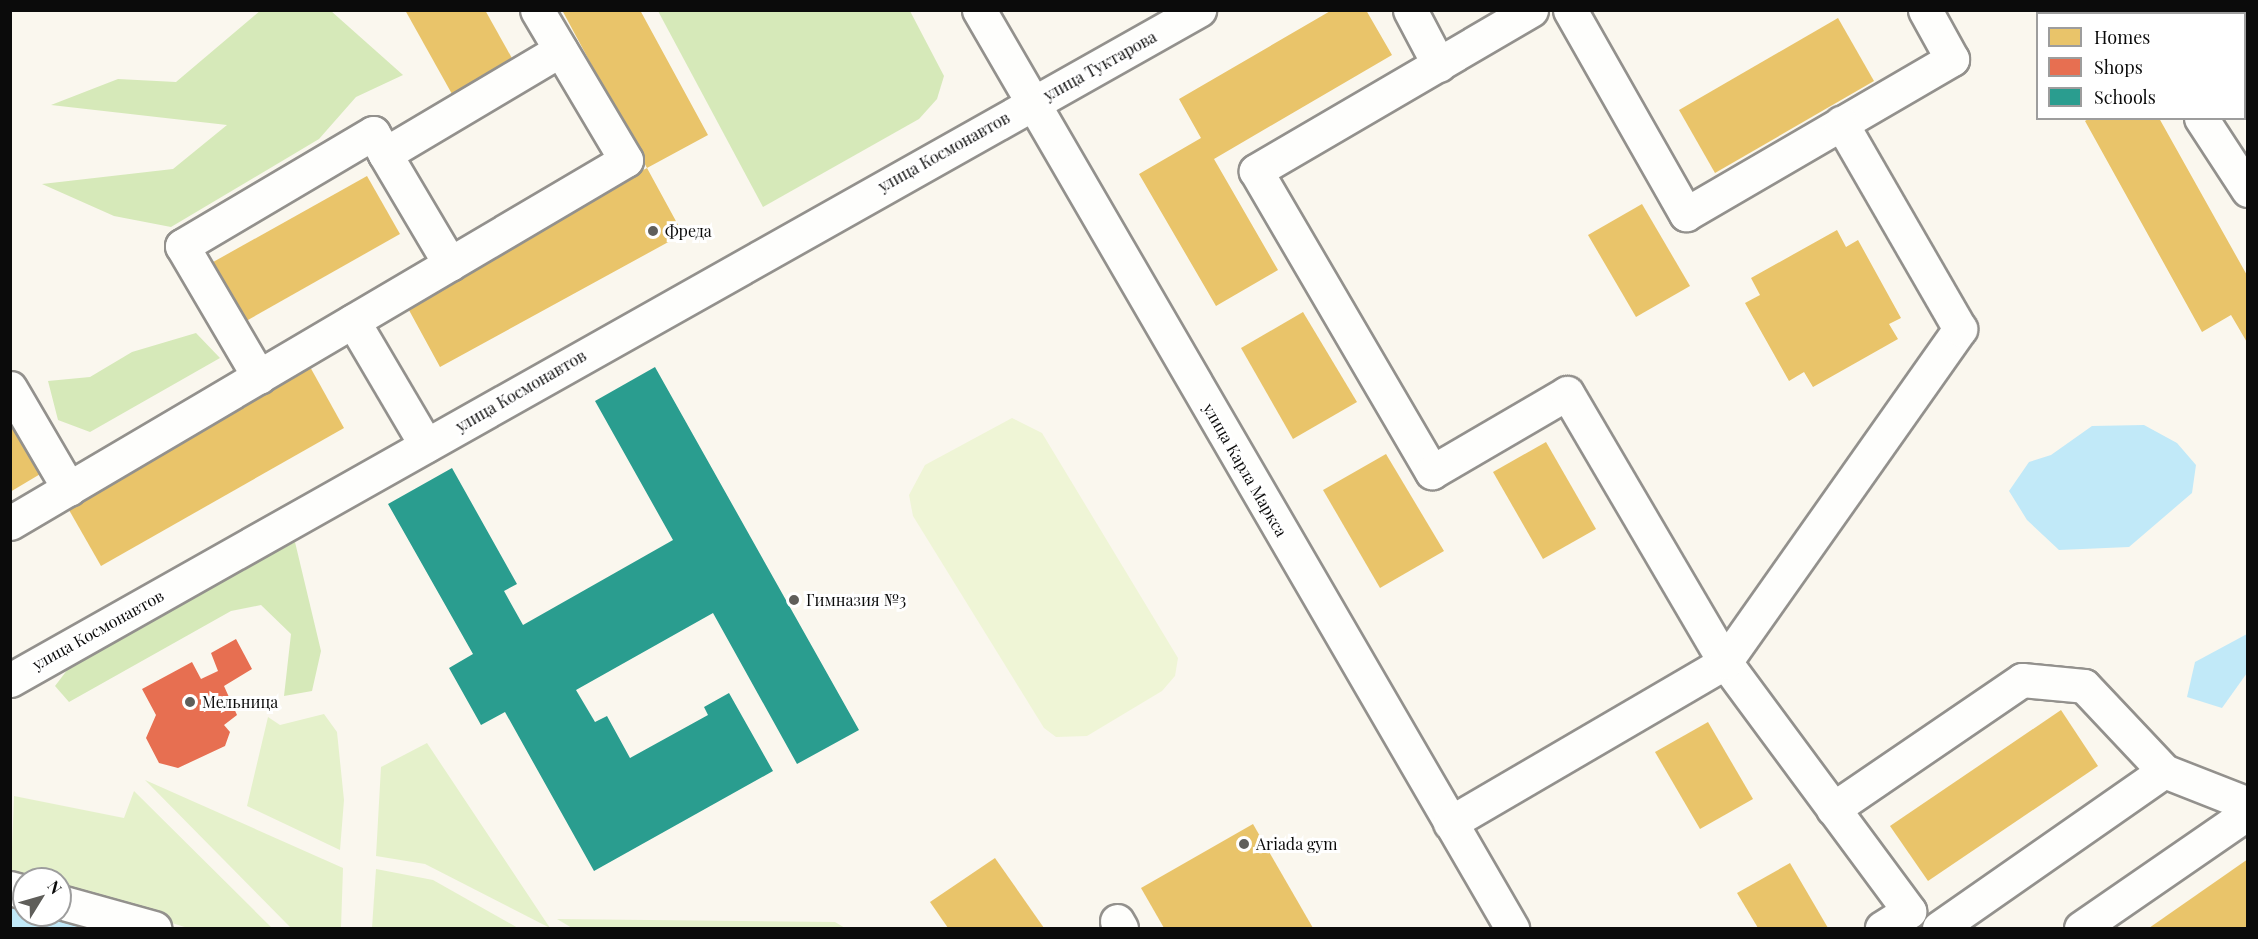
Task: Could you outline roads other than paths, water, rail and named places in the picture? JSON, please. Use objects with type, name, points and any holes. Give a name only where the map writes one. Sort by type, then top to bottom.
[{"type":"street","points":[[10,523],[626,160],[537,10]]},
{"type":"street","name":"улица Карла Маркса","points":[[979,10],[1512,928]]},
{"type":"street","name":"улица Туктарова","points":[[1032,103],[1199,10]]},
{"type":"street","points":[[1410,10],[1439,64]]},
{"type":"street","points":[[1531,10],[1256,171],[1432,472],[1567,393],[1725,663],[1833,809],[1904,923]]},
{"type":"street","points":[[1570,10],[1686,214],[1952,58],[1925,10]]},
{"type":"street","points":[[385,154],[560,50]]},
{"type":"street","name":"улица Космонавтов","points":[[10,680],[1032,103]]},
{"type":"street","points":[[2203,120],[2247,190]]},
{"type":"street","points":[[1450,823],[1725,663],[1960,329],[1841,123]]},
{"type":"street","points":[[259,377],[182,246],[372,134],[450,264]]},
{"type":"street","points":[[353,321],[426,446]]},
{"type":"street","points":[[10,388],[69,489]]},
{"type":"street","points":[[1833,809],[2022,680],[2084,686],[2164,771],[2247,804]]},
{"type":"street","points":[[1939,928],[2164,771]]},
{"type":"street","points":[[2081,928],[2247,813]]},
{"type":"street","points":[[72,905],[154,928]]},
{"type":"water","points":[[2144,425],[2177,443],[2196,465],[2192,493],[2129,547],[2059,550],[2027,520],[2009,491],[2029,462],[2051,455],[2092,426]]},
{"type":"water","points":[[2247,634],[2247,673],[2222,708],[2187,697],[2195,662]]},
{"type":"water","points":[[10,904],[12,904],[12,927],[72,927],[72,920],[103,928],[11,928]]},
{"type":"place","name":"Фреда","points":[[653,231]]},
{"type":"place","name":"Гимназия №3","points":[[794,600]]},
{"type":"place","name":"Мельница","points":[[190,702]]},
{"type":"place","name":"Ariada gym","points":[[1244,844]]}]
